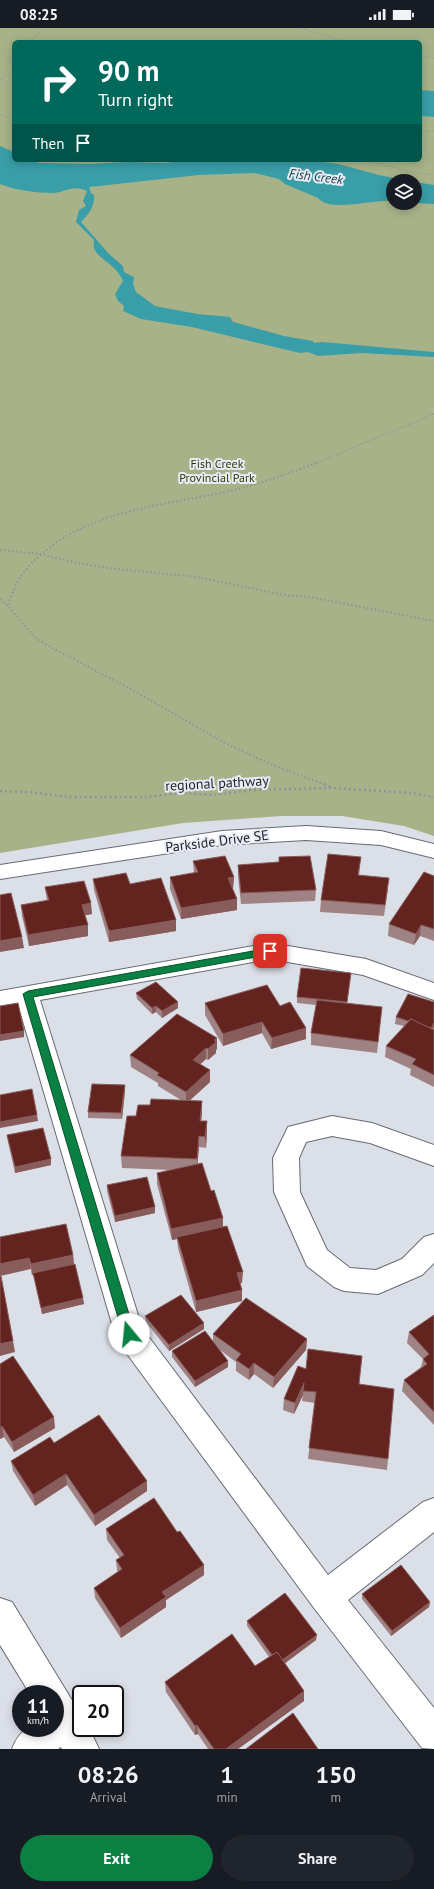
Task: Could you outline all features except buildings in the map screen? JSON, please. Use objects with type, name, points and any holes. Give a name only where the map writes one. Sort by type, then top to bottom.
[{"type":"street","name":"Parkside Drive SE","points":[[0,872],[222,838],[306,833],[381,838],[434,851]]},
{"type":"street","points":[[0,999],[270,951],[366,967],[434,992]]},
{"type":"street","points":[[28,994],[129,1334],[325,1597],[434,1736]]},
{"type":"street","points":[[434,1156],[372,1133],[332,1126],[297,1134],[286,1158],[287,1192],[317,1258],[344,1278],[378,1282],[412,1267],[434,1245]]},
{"type":"street","points":[[325,1597],[434,1514]]},
{"type":"street","points":[[0,1614],[43,1685]]},
{"type":"street","points":[[29,1749],[68,1725]]},
{"type":"path","points":[[29,40],[37,36],[42,28]]},
{"type":"path","points":[[299,28],[338,40]]},
{"type":"path","points":[[12,54],[9,61],[12,65]]},
{"type":"path","points":[[422,56],[434,58]]},
{"type":"path","points":[[0,80],[12,70]]},
{"type":"path","points":[[0,115],[12,118]]},
{"type":"path","points":[[422,131],[434,131]]},
{"type":"path","points":[[372,162],[417,173],[434,175]]},
{"type":"path","points":[[8,606],[17,579],[52,544],[85,524],[118,514],[258,483],[353,448],[434,414]]},
{"type":"path","points":[[0,550],[41,554],[94,566],[216,580],[278,594],[310,597],[434,621]]},
{"type":"path","points":[[0,599],[8,606],[30,632],[40,641],[54,649],[129,688],[225,743],[270,764],[333,788]]},
{"type":"path","name":"regional pathway","points":[[0,791],[30,792],[70,797],[146,797],[180,793],[214,795],[253,790],[333,788],[412,793],[434,797]]},
{"type":"green space","name":"Fish Creek Provincial Park","points":[[0,28],[434,28],[434,836],[404,826],[342,816],[281,816],[183,823],[0,853]]},
{"type":"water","points":[[422,90],[434,91],[434,117],[422,116]]},
{"type":"water","name":"Fish Creek","points":[[0,146],[12,151],[12,162],[90,164],[128,162],[323,162],[338,164],[386,176],[386,201],[342,205],[332,205],[285,184],[279,179],[255,173],[199,175],[89,187],[91,193],[94,195],[94,203],[89,213],[81,222],[109,254],[123,266],[124,272],[134,277],[133,284],[136,292],[155,306],[197,314],[230,317],[233,322],[284,336],[313,341],[314,343],[322,342],[434,352],[434,357],[362,353],[318,356],[308,352],[300,353],[192,327],[141,319],[123,311],[124,306],[118,301],[115,294],[123,281],[121,277],[114,268],[97,253],[94,240],[76,222],[79,210],[86,206],[83,201],[87,191],[77,188],[53,193],[0,184]]},
{"type":"water","points":[[422,183],[434,185],[434,204],[422,203]]},
{"type":"route","points":[[129,1334],[28,994],[270,951]]}]
